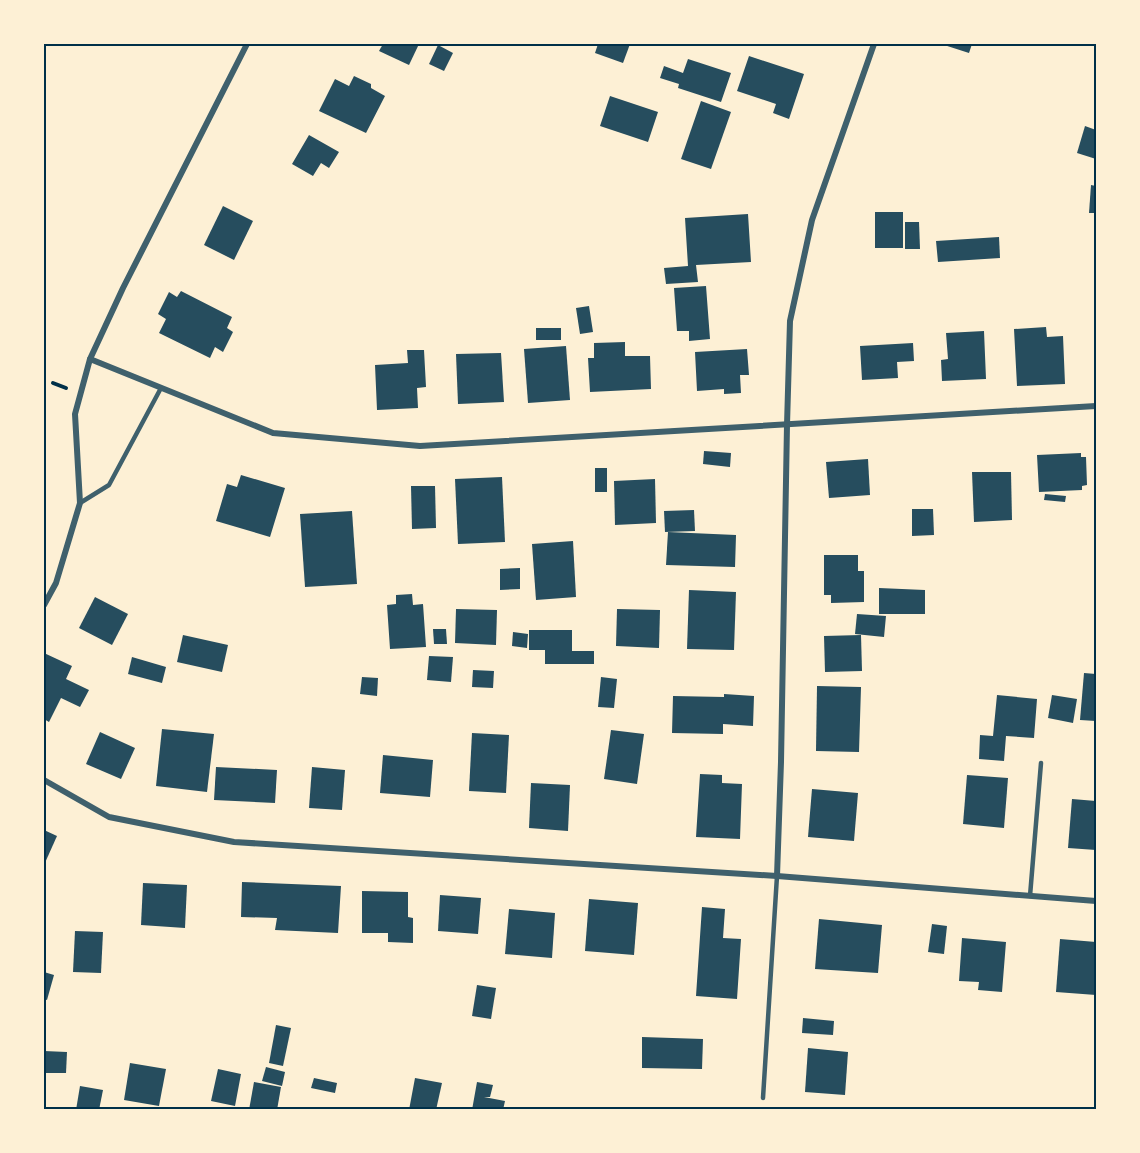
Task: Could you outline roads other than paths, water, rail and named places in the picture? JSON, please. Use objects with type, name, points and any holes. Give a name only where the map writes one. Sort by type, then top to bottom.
[{"type":"street","points":[[44,605],[56,583],[80,503],[75,414],[90,359],[123,288],[247,44]]},
{"type":"street","points":[[777,876],[790,321],[812,220],[874,44]]},
{"type":"street","points":[[90,359],[273,433],[420,446],[1096,406]]},
{"type":"street","points":[[44,780],[109,817],[234,842],[777,876],[1096,902]]},
{"type":"lane","points":[[80,503],[109,485],[161,388]]},
{"type":"lane","points":[[1030,896],[1041,763]]},
{"type":"lane","points":[[763,1098],[777,876]]}]
